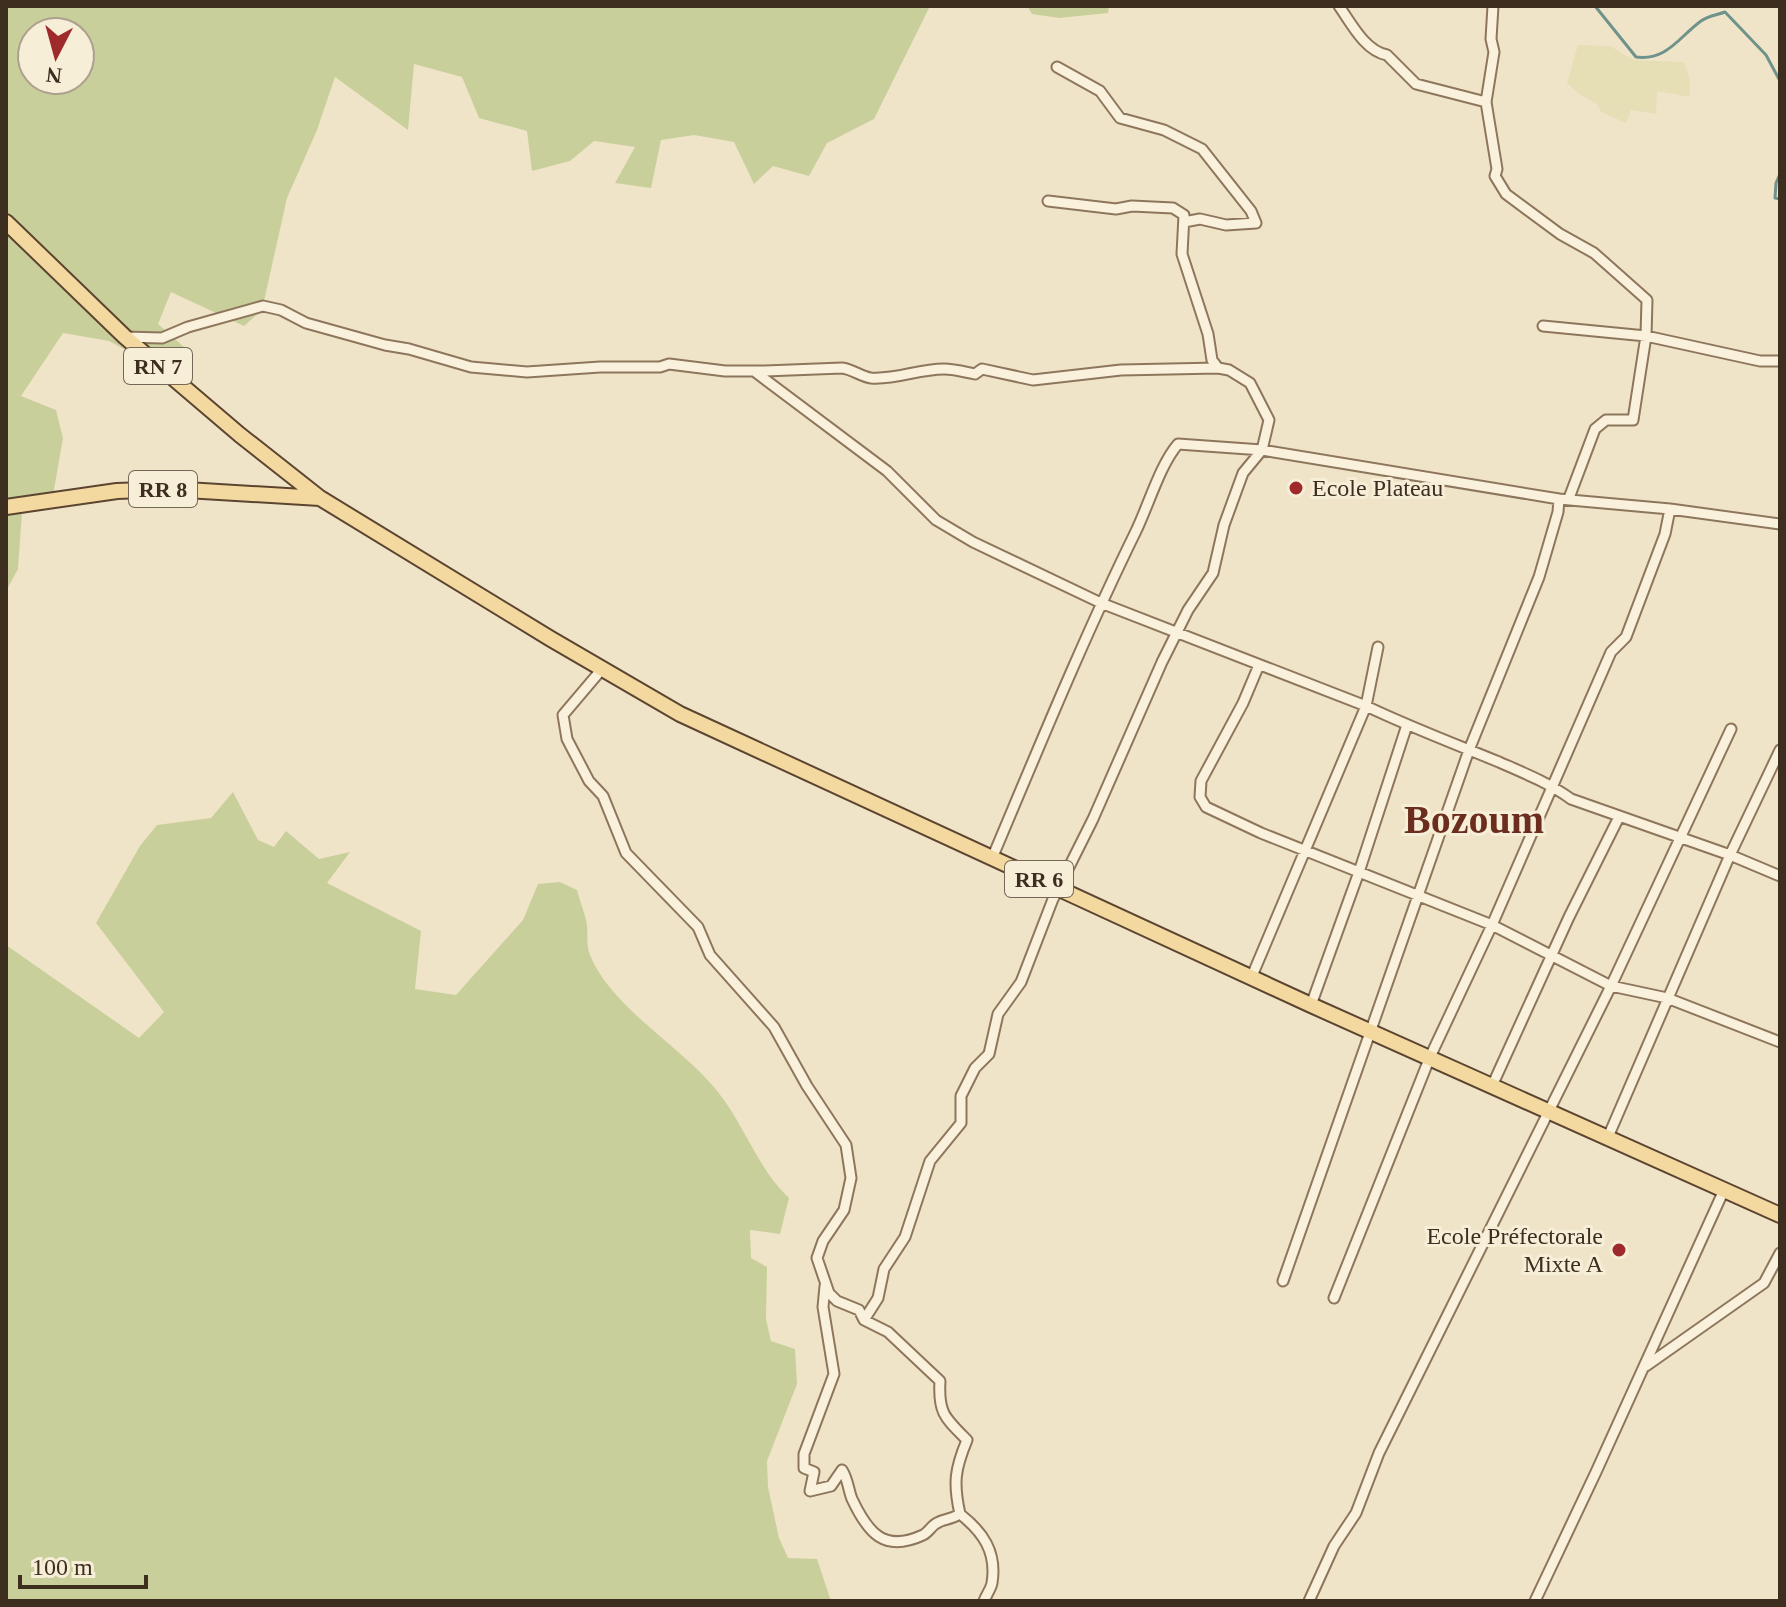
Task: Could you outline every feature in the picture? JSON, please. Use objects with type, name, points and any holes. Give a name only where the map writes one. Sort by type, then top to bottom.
[{"type":"main road","name":"RN 7","points":[[6,222],[125,337],[320,498]]},
{"type":"main road","name":"RR 8","points":[[6,507],[117,491],[170,489],[320,498]]},
{"type":"main road","name":"RR 6","points":[[320,498],[680,714],[1311,1005],[1780,1215]]},
{"type":"street","points":[[1339,6],[1360,36],[1380,54],[1387,55],[1416,84],[1486,102]]},
{"type":"street","points":[[1283,1281],[1469,750],[1539,577],[1558,512],[1595,429],[1606,420],[1633,420],[1646,336],[1647,300],[1594,253],[1560,234],[1506,194],[1495,176],[1497,169],[1486,102],[1494,52],[1491,39],[1493,6]]},
{"type":"street","points":[[1057,67],[1100,91],[1120,118],[1164,130],[1202,149],[1251,211],[1256,223],[1226,225],[1200,219],[1184,222]]},
{"type":"street","points":[[1048,201],[1116,209],[1132,206],[1173,208],[1184,215],[1182,254],[1208,334],[1212,360],[1218,368]]},
{"type":"street","points":[[125,337],[162,338],[188,327],[263,306],[281,310],[306,323],[471,367],[527,372],[660,367],[669,364],[754,371],[842,368],[856,370],[869,378],[888,375],[901,378],[922,371],[945,369],[975,374],[982,369],[1033,380],[1121,370],[1218,368],[1229,370],[1250,383],[1269,420],[1262,450],[1243,473],[1224,525],[1216,565],[1188,610],[1162,662],[1093,819],[1058,888],[1021,982],[998,1014],[989,1054],[975,1068],[961,1096],[961,1123],[930,1161],[905,1237],[884,1269],[878,1298],[864,1320]]},
{"type":"street","points":[[1543,326],[1646,336],[1760,361],[1780,361]]},
{"type":"street","points":[[754,371],[887,471],[945,527],[1032,572],[1101,603],[1441,736],[1552,785],[1571,799],[1679,836],[1780,876]]},
{"type":"street","points":[[993,856],[1101,603],[1153,495],[1166,457],[1178,444],[1262,450],[1564,499],[1780,524]]},
{"type":"street","points":[[1334,1298],[1430,1057],[1492,925],[1611,652],[1626,637],[1665,534],[1670,509]]},
{"type":"street","points":[[1252,976],[1366,706],[1378,647]]},
{"type":"street","points":[[1259,665],[1243,703],[1205,771],[1200,797],[1212,811],[1492,925],[1611,986],[1667,998],[1780,1042]]},
{"type":"street","points":[[602,669],[563,715],[567,739],[589,781],[603,796],[626,853],[698,927],[710,955],[774,1027],[807,1086],[846,1145],[851,1178],[844,1210],[823,1241],[817,1258],[829,1293],[837,1301],[859,1310],[864,1320],[888,1332],[940,1381],[939,1404],[945,1418],[967,1440],[956,1467],[954,1490],[960,1514],[978,1528],[990,1547],[992,1586],[984,1601]]},
{"type":"street","points":[[1311,1005],[1407,725]]},
{"type":"street","points":[[1309,1601],[1334,1546],[1356,1513],[1379,1453],[1611,986],[1731,729]]},
{"type":"street","points":[[1608,1137],[1730,855],[1780,750]]},
{"type":"street","points":[[1492,1086],[1569,917],[1619,817]]},
{"type":"street","points":[[1535,1601],[1724,1190]]},
{"type":"street","points":[[1644,1368],[1764,1283],[1780,1253]]},
{"type":"street","points":[[826,1282],[823,1307],[834,1374],[804,1454],[804,1468],[814,1472],[810,1491],[831,1486],[842,1470],[851,1496],[873,1535],[881,1539],[904,1542],[924,1534],[936,1523],[960,1514]]},
{"type":"shaded area","points":[[1578,45],[1610,46],[1634,60],[1684,62],[1690,81],[1690,97],[1657,91],[1656,114],[1631,110],[1626,123],[1601,112],[1597,104],[1567,83]]},
{"type":"green space","points":[[6,6],[930,6],[874,119],[827,143],[809,176],[773,166],[754,184],[734,142],[694,135],[661,140],[651,188],[615,183],[635,147],[594,141],[570,161],[532,171],[527,131],[479,118],[462,77],[414,64],[408,130],[335,77],[317,130],[287,198],[262,310],[244,326],[171,292],[158,324],[184,347],[175,376],[109,341],[63,333],[21,396],[56,410],[63,438],[51,507],[22,512],[18,569],[6,591]]},
{"type":"green space","points":[[1027,6],[1109,6],[1108,13],[1059,18],[1032,14]]},
{"type":"green space","points":[[233,792],[258,840],[274,847],[286,831],[319,859],[350,852],[327,883],[421,931],[415,989],[456,995],[523,920],[538,884],[560,882],[577,890],[587,925],[589,952],[600,975],[631,1010],[718,1092],[760,1161],[789,1198],[780,1234],[750,1230],[751,1258],[767,1267],[766,1319],[771,1341],[795,1349],[797,1384],[767,1461],[768,1487],[779,1538],[788,1558],[817,1559],[831,1601],[6,1601],[6,945],[139,1038],[164,1012],[96,923],[140,846],[157,825],[211,818]]},
{"type":"waterway","points":[[1595,6],[1636,57],[1664,52],[1701,21],[1725,12],[1766,55],[1780,81]]},
{"type":"waterway","points":[[1780,174],[1775,198],[1780,199]]},
{"type":"place","name":"Ecole Plateau","points":[[1296,488]]},
{"type":"place","name":"Ecole Préfectorale Mixte A","points":[[1619,1250]]},
{"type":"district","name":"Bozoum","points":[[1474,819]]}]
